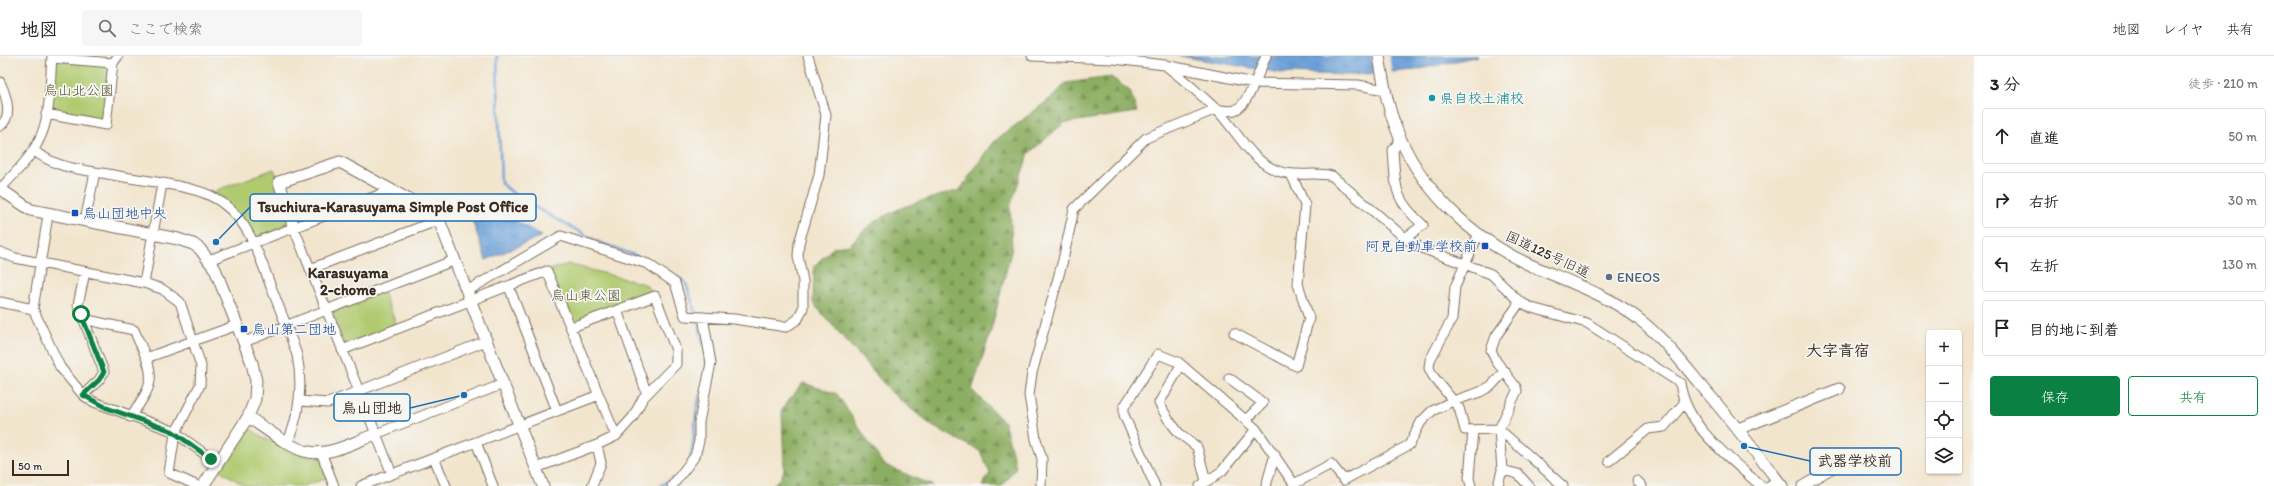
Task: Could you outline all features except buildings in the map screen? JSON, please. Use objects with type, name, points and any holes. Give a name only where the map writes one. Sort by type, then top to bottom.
[{"type":"street","points":[[342,350],[469,296],[561,236],[648,264],[675,283],[685,316],[734,319],[786,327],[798,319],[804,308],[803,281],[798,256],[799,243],[819,176],[826,115],[808,56]]},
{"type":"street","points":[[1032,56],[1114,59],[1166,65],[1256,79],[1358,85],[1384,85]]},
{"type":"street","points":[[1041,486],[1042,459],[1036,439],[1029,395],[1032,373],[1063,260],[1074,209],[1146,138],[1216,109],[1228,112],[1236,110],[1243,104],[1266,56]]},
{"type":"street","name":"国道125号旧道","points":[[1379,56],[1384,85],[1401,139],[1432,188],[1453,213],[1478,235],[1527,264],[1593,292],[1629,311],[1655,332],[1738,429],[1776,484]]},
{"type":"street","points":[[46,114],[106,125],[115,60],[52,57],[46,114],[40,138],[33,150],[0,189],[19,204],[48,215],[154,234],[193,244],[209,260],[237,325],[252,363],[256,381],[255,399],[248,417],[203,486]]},
{"type":"street","points":[[1166,65],[1216,109],[1259,160],[1278,171],[1291,174],[1321,173],[1332,176],[1404,238],[1426,250],[1466,263],[1491,274],[1520,302],[1545,313],[1587,323],[1680,383],[1684,402],[1714,444],[1761,486]]},
{"type":"street","points":[[0,82],[8,104],[7,114],[3,124],[0,126]]},
{"type":"street","points":[[1401,139],[1393,150],[1396,186],[1404,207],[1423,225],[1404,238]]},
{"type":"street","points":[[33,150],[52,164],[162,184],[210,196],[228,208],[242,222],[254,242],[297,355],[300,401],[288,442]]},
{"type":"street","points":[[392,474],[294,228],[279,182],[340,162],[435,214],[439,220],[543,486]]},
{"type":"street","points":[[85,221],[95,172]]},
{"type":"street","points":[[1234,333],[1296,366],[1309,318],[1298,284],[1305,204],[1291,174]]},
{"type":"street","points":[[144,283],[162,184]]},
{"type":"street","points":[[209,260],[392,190]]},
{"type":"street","points":[[48,215],[33,308],[60,368],[83,395],[130,417],[176,434],[217,463]]},
{"type":"street","points":[[310,269],[439,220]]},
{"type":"street","points":[[1478,235],[1455,287],[1452,319],[1430,360],[1429,368],[1433,376],[1458,408],[1465,430],[1499,429],[1563,486]]},
{"type":"street","points":[[0,252],[15,258],[40,264],[144,283],[162,289],[180,302],[201,366],[201,379],[176,434],[169,473],[198,486]]},
{"type":"street","points":[[244,342],[455,260]]},
{"type":"street","points":[[469,296],[509,287],[547,271],[572,327],[616,436]]},
{"type":"street","points":[[83,395],[99,380],[104,372],[78,305],[85,272]]},
{"type":"street","points":[[509,287],[557,411]]},
{"type":"street","points":[[536,468],[597,445],[616,436],[633,417],[647,394],[676,364],[676,350],[655,296],[572,327]]},
{"type":"street","points":[[0,302],[33,308]]},
{"type":"street","points":[[1498,486],[1502,470],[1499,429],[1516,391],[1516,387],[1491,350],[1496,336],[1520,302]]},
{"type":"street","points":[[616,310],[647,394]]},
{"type":"street","points":[[672,486],[694,456],[699,441],[699,422],[711,363],[703,318]]},
{"type":"street","points":[[83,319],[134,330],[150,366],[150,387],[130,417]]},
{"type":"street","points":[[146,358],[237,325]]},
{"type":"street","points":[[300,401],[328,403],[486,341]]},
{"type":"street","points":[[1155,486],[1124,415],[1124,407],[1158,354],[1182,365],[1256,429],[1275,454],[1294,484],[1331,464],[1347,483],[1409,445],[1421,422],[1432,411],[1453,401],[1480,392],[1491,386],[1505,372]]},
{"type":"street","points":[[1182,365],[1159,403],[1168,419],[1179,433],[1197,447],[1203,483],[1222,471],[1256,429]]},
{"type":"street","points":[[1680,383],[1689,370]]},
{"type":"street","points":[[1229,378],[1263,403],[1246,420]]},
{"type":"street","points":[[248,417],[304,451],[321,452],[332,450],[376,434],[503,384]]},
{"type":"street","points":[[1738,429],[1839,389]]},
{"type":"street","points":[[361,486],[599,395]]},
{"type":"street","points":[[1609,461],[1648,429],[1664,427],[1684,402]]},
{"type":"street","points":[[1471,486],[1469,478],[1474,430]]},
{"type":"street","points":[[476,442],[493,486]]},
{"type":"street","points":[[592,486],[601,463],[597,445]]},
{"type":"street","points":[[321,452],[334,486]]},
{"type":"street","points":[[1266,486],[1275,454]]},
{"type":"street","points":[[434,458],[446,486]]},
{"type":"street","points":[[1802,486],[1845,461]]},
{"type":"street","points":[[1502,470],[1518,474],[1529,486]]},
{"type":"green space","name":"烏山北公園","points":[[52,58],[113,63],[106,125],[46,114]]},
{"type":"green space","points":[[1111,77],[1130,91],[1137,112],[1064,123],[1029,153],[1010,207],[1012,248],[990,334],[972,390],[1004,422],[1016,467],[1002,486],[982,486],[990,473],[980,451],[932,426],[893,394],[813,303],[814,266],[834,247],[850,245],[861,233],[886,215],[914,203],[960,190],[992,143],[1055,95],[1066,83]]},
{"type":"green space","points":[[274,169],[294,228],[254,242],[248,231],[210,196],[217,190]]},
{"type":"green space","name":"烏山東公園","points":[[568,264],[645,284],[655,296],[572,327],[547,271]]},
{"type":"green space","points":[[383,292],[397,326],[349,345],[344,344],[331,311]]},
{"type":"green space","points":[[803,383],[837,394],[883,464],[933,486],[771,486],[781,478],[784,470],[782,409]]},
{"type":"green space","points":[[246,427],[290,451],[320,457],[328,478],[303,486],[245,486],[218,469]]},
{"type":"water","points":[[1179,56],[1478,56],[1416,70],[1352,75],[1282,73]]},
{"type":"water","points":[[468,198],[491,206],[542,236],[486,260],[470,214]]},
{"type":"pier","points":[[1371,56],[1389,56],[1392,74],[1375,75]]},
{"type":"waterway","points":[[497,56],[501,183],[520,199],[598,242],[637,256]]},
{"type":"waterway","points":[[654,263],[686,283],[696,315]]},
{"type":"waterway","points":[[698,319],[703,345]]},
{"type":"waterway","points":[[706,358],[706,369]]},
{"type":"waterway","points":[[690,457],[700,395]]},
{"type":"waterway","points":[[660,486],[673,478]]},
{"type":"place","name":"県自校土浦校","points":[[1432,98]]},
{"type":"place","name":"烏山団地中央","points":[[75,213]]},
{"type":"place","name":"Tsuchiura-Karasuyama Simple Post Office","points":[[216,242]]},
{"type":"place","name":"阿見自動車学校前","points":[[1485,246]]},
{"type":"place","name":"ENEOS","points":[[1609,277]]},
{"type":"place","name":"烏山第二団地","points":[[244,329]]},
{"type":"place","name":"烏山団地","points":[[464,395]]},
{"type":"place","name":"武器学校前","points":[[1744,446]]},
{"type":"district","name":"Karasuyama 2-chome","points":[[348,282]]},
{"type":"district","name":"大字青宿","points":[[1838,350]]},
{"type":"route","points":[[81,314],[104,372],[99,380],[83,395],[107,408],[172,431],[211,459]]}]
